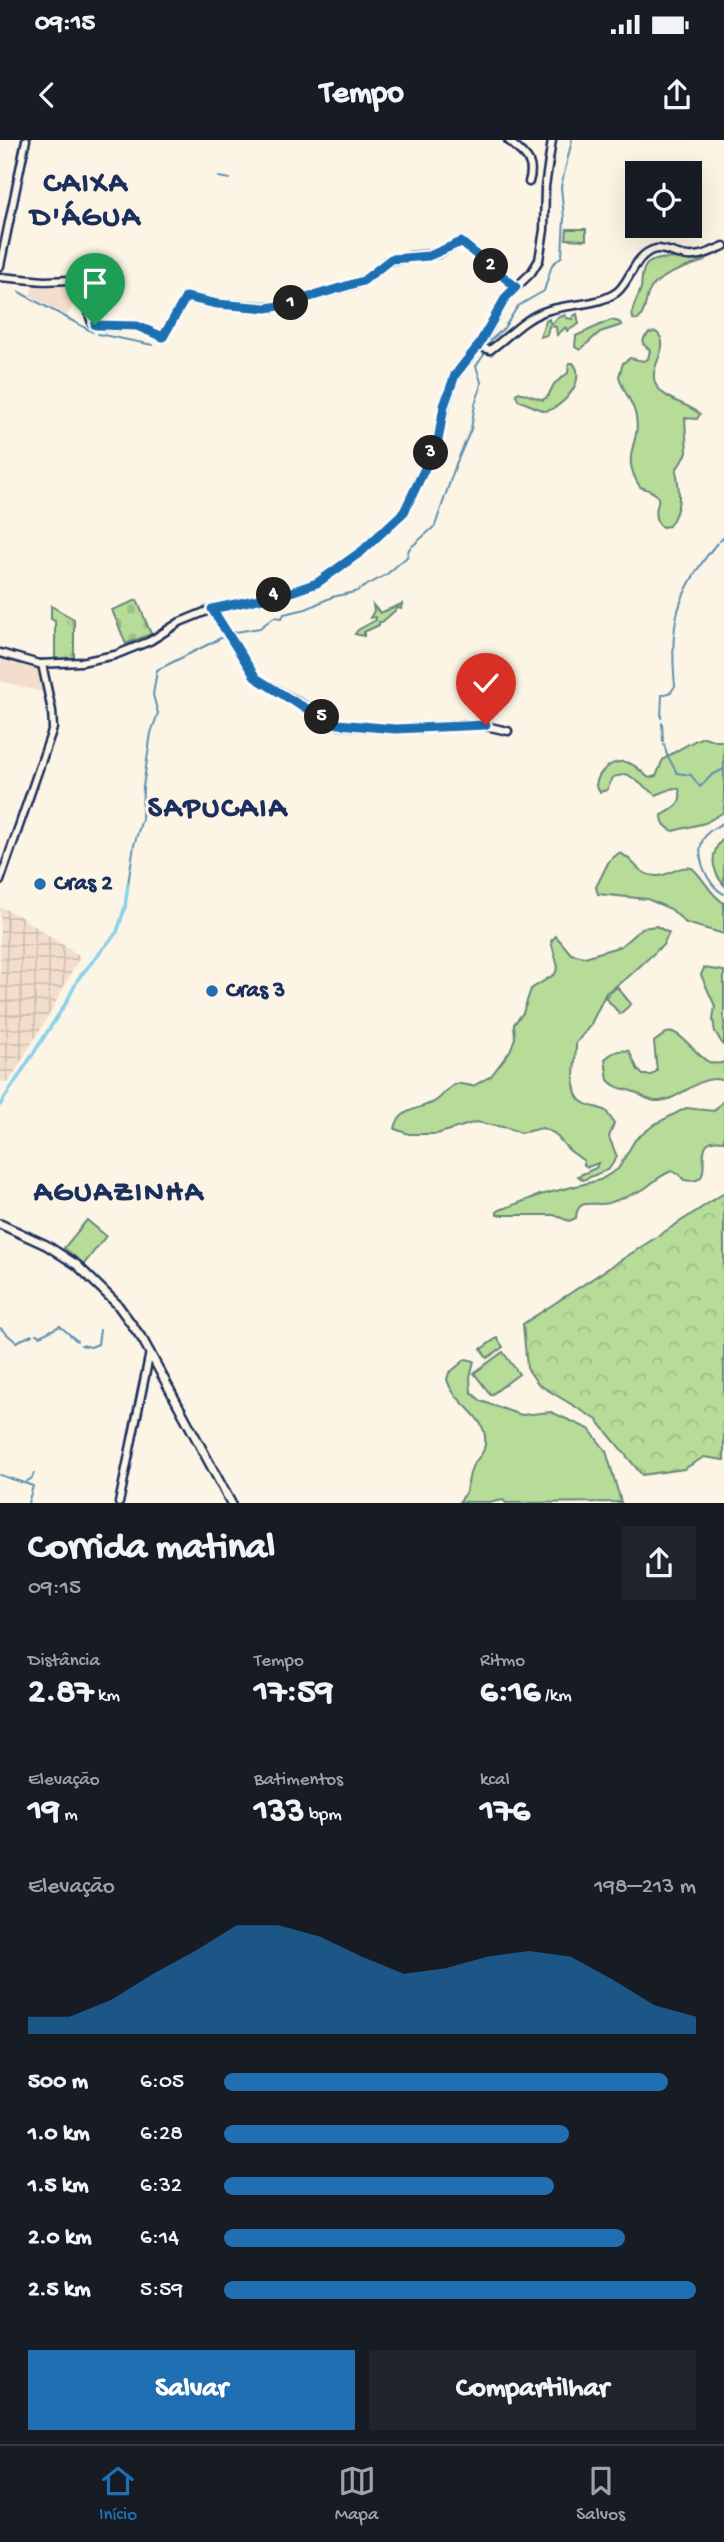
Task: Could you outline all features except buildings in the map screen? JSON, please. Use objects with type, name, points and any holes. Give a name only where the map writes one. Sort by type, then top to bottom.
[{"type":"main road","points":[[0,1224],[47,1245],[88,1274],[121,1310],[150,1352],[231,1503]]},
{"type":"street","points":[[0,266],[26,140]]},
{"type":"street","points":[[508,140],[531,163],[529,182]]},
{"type":"street","points":[[483,349],[506,297],[534,268],[540,254],[552,140]]},
{"type":"street","points":[[0,277],[44,282],[72,281],[81,289],[92,323],[104,326],[137,326],[163,337],[186,297],[217,304],[266,308],[280,306],[356,284],[367,279],[387,261],[437,254],[461,242],[516,287]]},
{"type":"street","points":[[0,653],[40,664],[81,662],[115,655],[212,609],[291,592],[317,583],[362,551],[404,512],[438,441],[444,406],[455,375],[483,349],[538,314],[614,294],[624,285],[631,269],[652,251],[661,249],[683,256],[698,256],[724,246]]},
{"type":"street","points":[[402,253],[411,257]]},
{"type":"street","points":[[212,609],[260,681],[338,724],[395,729],[481,725],[508,731]]},
{"type":"street","points":[[0,872],[49,729],[40,664]]},
{"type":"street","points":[[0,881],[53,728],[52,712],[40,664]]},
{"type":"street","points":[[119,1503],[150,1352]]},
{"type":"shaded area","points":[[71,283],[80,293],[67,316],[30,295],[34,284]]},
{"type":"shaded area","points":[[1,655],[37,666],[42,692],[0,681]]},
{"type":"shaded area","points":[[0,907],[18,915],[80,956],[8,1083],[0,1081]]},
{"type":"green space","points":[[567,229],[586,229],[586,240],[566,239]]},
{"type":"green space","points":[[706,255],[708,257],[704,261],[657,282],[648,294],[640,317],[638,320],[633,319],[643,272],[649,263]]},
{"type":"green space","points":[[577,314],[579,324],[567,331],[566,327],[557,335],[556,327],[549,326],[547,335],[540,337],[549,319],[550,323],[553,323],[565,315],[573,319]]},
{"type":"green space","points":[[611,320],[622,325],[600,332],[580,350],[575,347],[576,336]]},
{"type":"green space","points":[[656,332],[662,344],[654,381],[662,393],[700,414],[697,419],[685,418],[687,453],[676,470],[678,506],[669,526],[662,527],[655,515],[657,495],[640,487],[631,466],[636,417],[619,376],[623,363],[630,358],[643,361],[648,359],[650,350],[643,344],[644,338],[649,333]]},
{"type":"green space","points":[[569,363],[573,363],[577,370],[577,377],[565,400],[544,411],[518,400],[516,394],[519,392],[543,400],[554,384],[568,373]]},
{"type":"green space","points":[[137,600],[151,634],[126,644],[112,610]]},
{"type":"green space","points":[[402,604],[401,609],[398,608],[379,622],[379,625],[364,632],[364,636],[355,634],[376,620],[376,617],[370,618],[374,611],[373,605],[380,613]]},
{"type":"green space","points":[[51,606],[74,619],[74,660],[55,661],[55,621],[51,619]]},
{"type":"green space","points":[[704,737],[724,741],[724,812],[705,823],[673,831],[665,825],[662,815],[679,802],[679,789],[673,788],[656,795],[627,774],[613,777],[607,790],[600,792],[596,786],[599,776],[606,768],[620,762],[632,764],[649,778],[656,776],[663,760]]},
{"type":"green space","points":[[724,838],[724,885],[714,867],[714,855]]},
{"type":"green space","points":[[619,853],[640,870],[651,875],[658,876],[692,868],[724,903],[724,934],[686,923],[671,909],[647,899],[598,894],[596,887],[609,861]]},
{"type":"green space","points":[[656,926],[669,933],[663,945],[606,993],[590,1026],[576,1043],[576,1093],[584,1103],[606,1111],[614,1123],[609,1137],[617,1157],[609,1169],[583,1180],[578,1176],[596,1168],[598,1163],[588,1167],[584,1165],[584,1161],[569,1150],[554,1133],[542,1128],[521,1133],[476,1122],[437,1134],[409,1134],[395,1129],[400,1117],[434,1102],[453,1085],[473,1086],[491,1076],[510,1051],[515,1038],[514,1024],[523,1013],[531,989],[555,974],[558,967],[551,941],[556,936],[571,954],[585,957],[621,946],[642,928]]},
{"type":"green space","points":[[704,968],[724,971],[724,1046],[715,1032],[715,1006],[701,975]]},
{"type":"green space","points":[[617,987],[631,1004],[620,1014],[605,997]]},
{"type":"green space","points":[[673,1032],[704,1059],[717,1064],[724,1062],[724,1081],[707,1080],[674,1097],[657,1101],[618,1087],[608,1080],[605,1059],[619,1051],[629,1051],[643,1075],[651,1075],[657,1071],[654,1042],[666,1033]]},
{"type":"green space","points":[[724,1100],[724,1141],[712,1141],[706,1145],[701,1176],[696,1180],[684,1180],[672,1171],[644,1189],[609,1203],[583,1205],[579,1207],[576,1218],[569,1221],[554,1215],[497,1215],[500,1210],[540,1195],[600,1180],[618,1169],[635,1140],[655,1124],[686,1108],[714,1111]]},
{"type":"green space","points":[[724,1193],[724,1460],[704,1457],[684,1469],[642,1475],[597,1420],[538,1384],[527,1368],[523,1324]]},
{"type":"green space","points":[[87,1220],[106,1236],[84,1264],[64,1248]]},
{"type":"green space","points":[[497,1338],[503,1347],[487,1358],[481,1349]]},
{"type":"green space","points":[[503,1352],[519,1374],[491,1395],[474,1373]]},
{"type":"green space","points":[[466,1359],[474,1361],[470,1377],[471,1392],[481,1401],[522,1415],[551,1412],[589,1429],[606,1451],[621,1502],[459,1502],[466,1490],[472,1467],[484,1449],[485,1438],[478,1420],[457,1396],[447,1379],[449,1373]]},
{"type":"waterway","points":[[489,347],[491,340],[504,328],[518,306],[544,291],[552,265],[562,256],[564,218],[561,187],[572,140]]},
{"type":"waterway","points":[[219,177],[230,179]]},
{"type":"waterway","points":[[19,292],[93,332]]},
{"type":"waterway","points":[[98,334],[153,345]]},
{"type":"waterway","points":[[230,633],[260,628],[274,617],[282,618],[284,614],[355,592],[387,574],[407,557],[409,549],[435,526],[471,429],[481,382],[476,366],[486,352]]},
{"type":"waterway","points":[[720,541],[724,537]]},
{"type":"waterway","points":[[661,718],[662,695],[671,692],[675,686],[673,644],[678,610],[692,578],[717,543]]},
{"type":"waterway","points":[[128,884],[134,845],[142,819],[143,787],[151,733],[158,713],[153,695],[157,670],[225,636]]},
{"type":"waterway","points":[[662,723],[663,741]]},
{"type":"waterway","points":[[664,744],[677,773],[691,775],[700,787],[712,775],[724,769]]},
{"type":"waterway","points":[[724,822],[707,833],[701,851],[707,876],[724,894]]},
{"type":"waterway","points":[[0,1105],[66,1003],[78,979],[117,932],[125,907],[128,884]]},
{"type":"waterway","points":[[36,1334],[40,1336],[60,1326],[77,1341]]},
{"type":"waterway","points":[[0,1328],[16,1342],[32,1335]]},
{"type":"waterway","points":[[81,1345],[91,1347],[98,1344],[100,1330]]},
{"type":"waterway","points":[[26,1482],[34,1473]]},
{"type":"waterway","points":[[0,1475],[33,1486],[28,1503]]},
{"type":"place","name":"Cras 2","points":[[40,884]]},
{"type":"place","name":"Cras 3","points":[[212,991]]},
{"type":"district","name":"CAIXA D'ÁGUA","points":[[86,202]]},
{"type":"district","name":"SAPUCAIA","points":[[218,810]]},
{"type":"district","name":"AGUAZINHA","points":[[119,1194]]},
{"type":"route","points":[[95,325],[137,326],[163,337],[186,297],[217,304],[246,304],[266,308],[280,306],[356,284],[391,259],[429,256],[461,242],[516,287],[506,297],[486,334],[455,375],[444,406],[438,441],[404,512],[362,551],[317,583],[291,592],[212,609],[256,678],[298,704],[338,724],[395,729],[486,725]]}]
